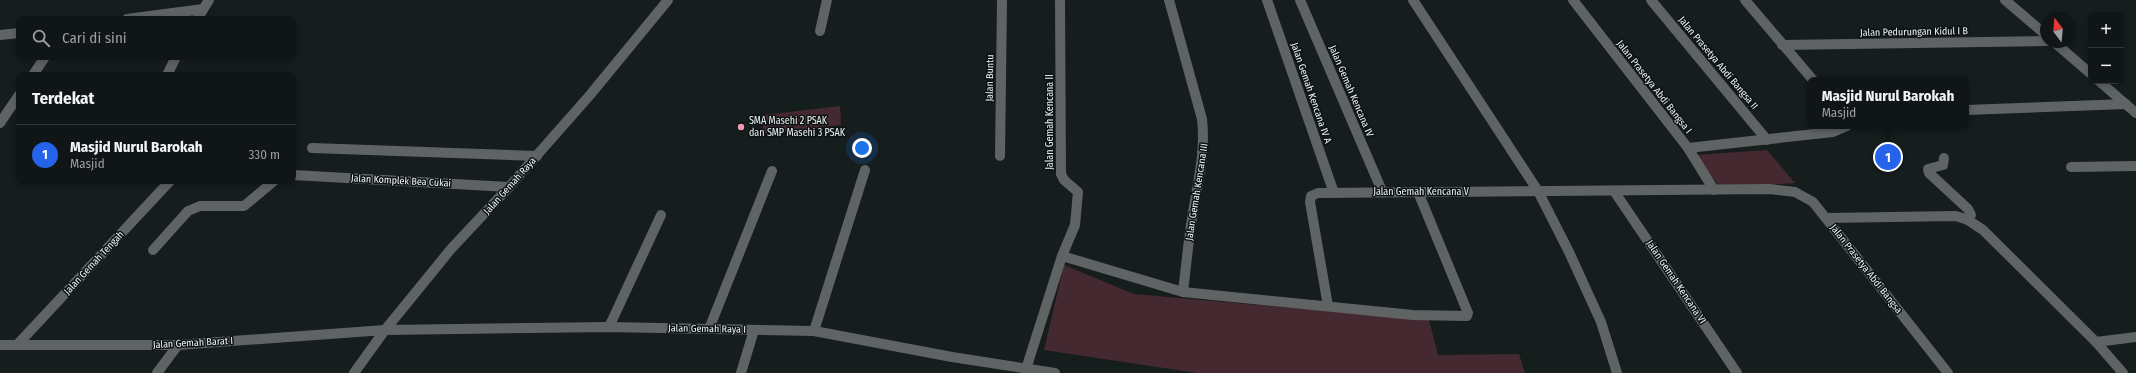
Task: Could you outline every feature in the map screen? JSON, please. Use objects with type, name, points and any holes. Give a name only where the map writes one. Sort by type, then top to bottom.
[{"type":"street","points":[[199,16],[209,0]]},
{"type":"street","name":"Jalan Gemah Raya","points":[[354,373],[385,330],[451,250],[537,156],[614,67],[668,0]]},
{"type":"street","points":[[820,31],[827,0]]},
{"type":"street","name":"Jalan Buntu","points":[[1000,156],[1002,0]]},
{"type":"street","name":"Jalan Gemah Kencana II","points":[[1026,369],[1062,256],[1075,225],[1078,192],[1075,187],[1063,180],[1061,174],[1060,0]]},
{"type":"street","name":"Jalan Gemah Kencana III","points":[[1169,0],[1202,119],[1205,135],[1202,169],[1192,218],[1183,292]]},
{"type":"street","name":"Jalan Gemah Kencana IV A","points":[[1267,0],[1334,193]]},
{"type":"street","name":"Jalan Gemah Kencana IV","points":[[1300,0],[1382,191]]},
{"type":"street","points":[[1414,0],[1538,191],[1570,252],[1601,322],[1617,373]]},
{"type":"street","name":"Jalan Prasetya Abdi Bangsa I","points":[[1573,0],[1688,148],[1714,190]]},
{"type":"street","name":"Jalan Prasetya Abdi Bangsa II","points":[[1651,0],[1767,140]]},
{"type":"street","points":[[1745,0],[1810,77]]},
{"type":"street","points":[[2005,0],[2040,30]]},
{"type":"street","points":[[150,16],[203,9]]},
{"type":"street","points":[[0,35],[16,33]]},
{"type":"street","name":"Jalan Pedurungan Kidul I B","points":[[1782,45],[2040,41]]},
{"type":"street","points":[[2061,48],[2088,71]]},
{"type":"street","points":[[35,72],[43,60]]},
{"type":"street","points":[[168,72],[174,60]]},
{"type":"street","points":[[2103,84],[2136,113]]},
{"type":"street","points":[[0,123],[16,99]]},
{"type":"street","points":[[1969,110],[2126,104]]},
{"type":"street","points":[[1688,148],[1833,132],[1840,129]]},
{"type":"street","points":[[312,148],[537,156]]},
{"type":"street","points":[[1944,158],[1942,164],[1928,169],[1929,173],[1968,209],[1971,215],[1968,220]]},
{"type":"street","points":[[2071,167],[2136,166]]},
{"type":"street","points":[[710,329],[772,170]]},
{"type":"street","points":[[814,331],[865,170]]},
{"type":"street","name":"Jalan Komplek Bea Cukai","points":[[296,175],[510,187]]},
{"type":"street","name":"Jalan Gemah Tengah","points":[[18,345],[167,184]]},
{"type":"street","points":[[153,250],[188,211],[206,205],[242,206],[251,202],[271,184]]},
{"type":"street","name":"Jalan Gemah Kencana V","points":[[1328,306],[1310,202],[1310,198],[1314,194],[1382,191],[1770,190]]},
{"type":"street","name":"Jalan Prasetya Abdi Bangsa","points":[[1770,190],[1796,192],[1813,202],[1948,373]]},
{"type":"street","name":"Jalan Gemah Kencana VI","points":[[1614,191],[1737,373]]},
{"type":"street","points":[[1062,256],[1183,292],[1420,315],[1467,316],[1468,313],[1418,192]]},
{"type":"street","points":[[609,328],[661,215]]},
{"type":"street","points":[[1826,218],[1938,215],[1956,216],[1968,220],[1983,230],[2096,342],[2123,373]]},
{"type":"street","name":"Jalan Gemah Raya I","points":[[385,330],[609,328],[814,331],[1055,373]]},
{"type":"street","name":"Jalan Gemah Barat I","points":[[0,345],[178,345],[385,330]]},
{"type":"street","points":[[741,373],[754,330]]},
{"type":"street","points":[[2096,342],[2136,337]]},
{"type":"street","points":[[157,373],[178,345]]},
{"type":"shaded area","points":[[840,106],[841,125],[763,134],[763,115]]},
{"type":"shaded area","points":[[1767,150],[1795,183],[1721,188],[1695,155]]},
{"type":"shaded area","points":[[1064,265],[1134,294],[1429,320],[1438,355],[1519,354],[1525,373],[1197,373],[1044,350]]},
{"type":"place","name":"SMA Masehi 2 PSAK dan SMP Masehi 3 PSAK","points":[[741,127]]},
{"type":"place","name":"Masjid Nurul Barokah","points":[[1888,157]]}]
